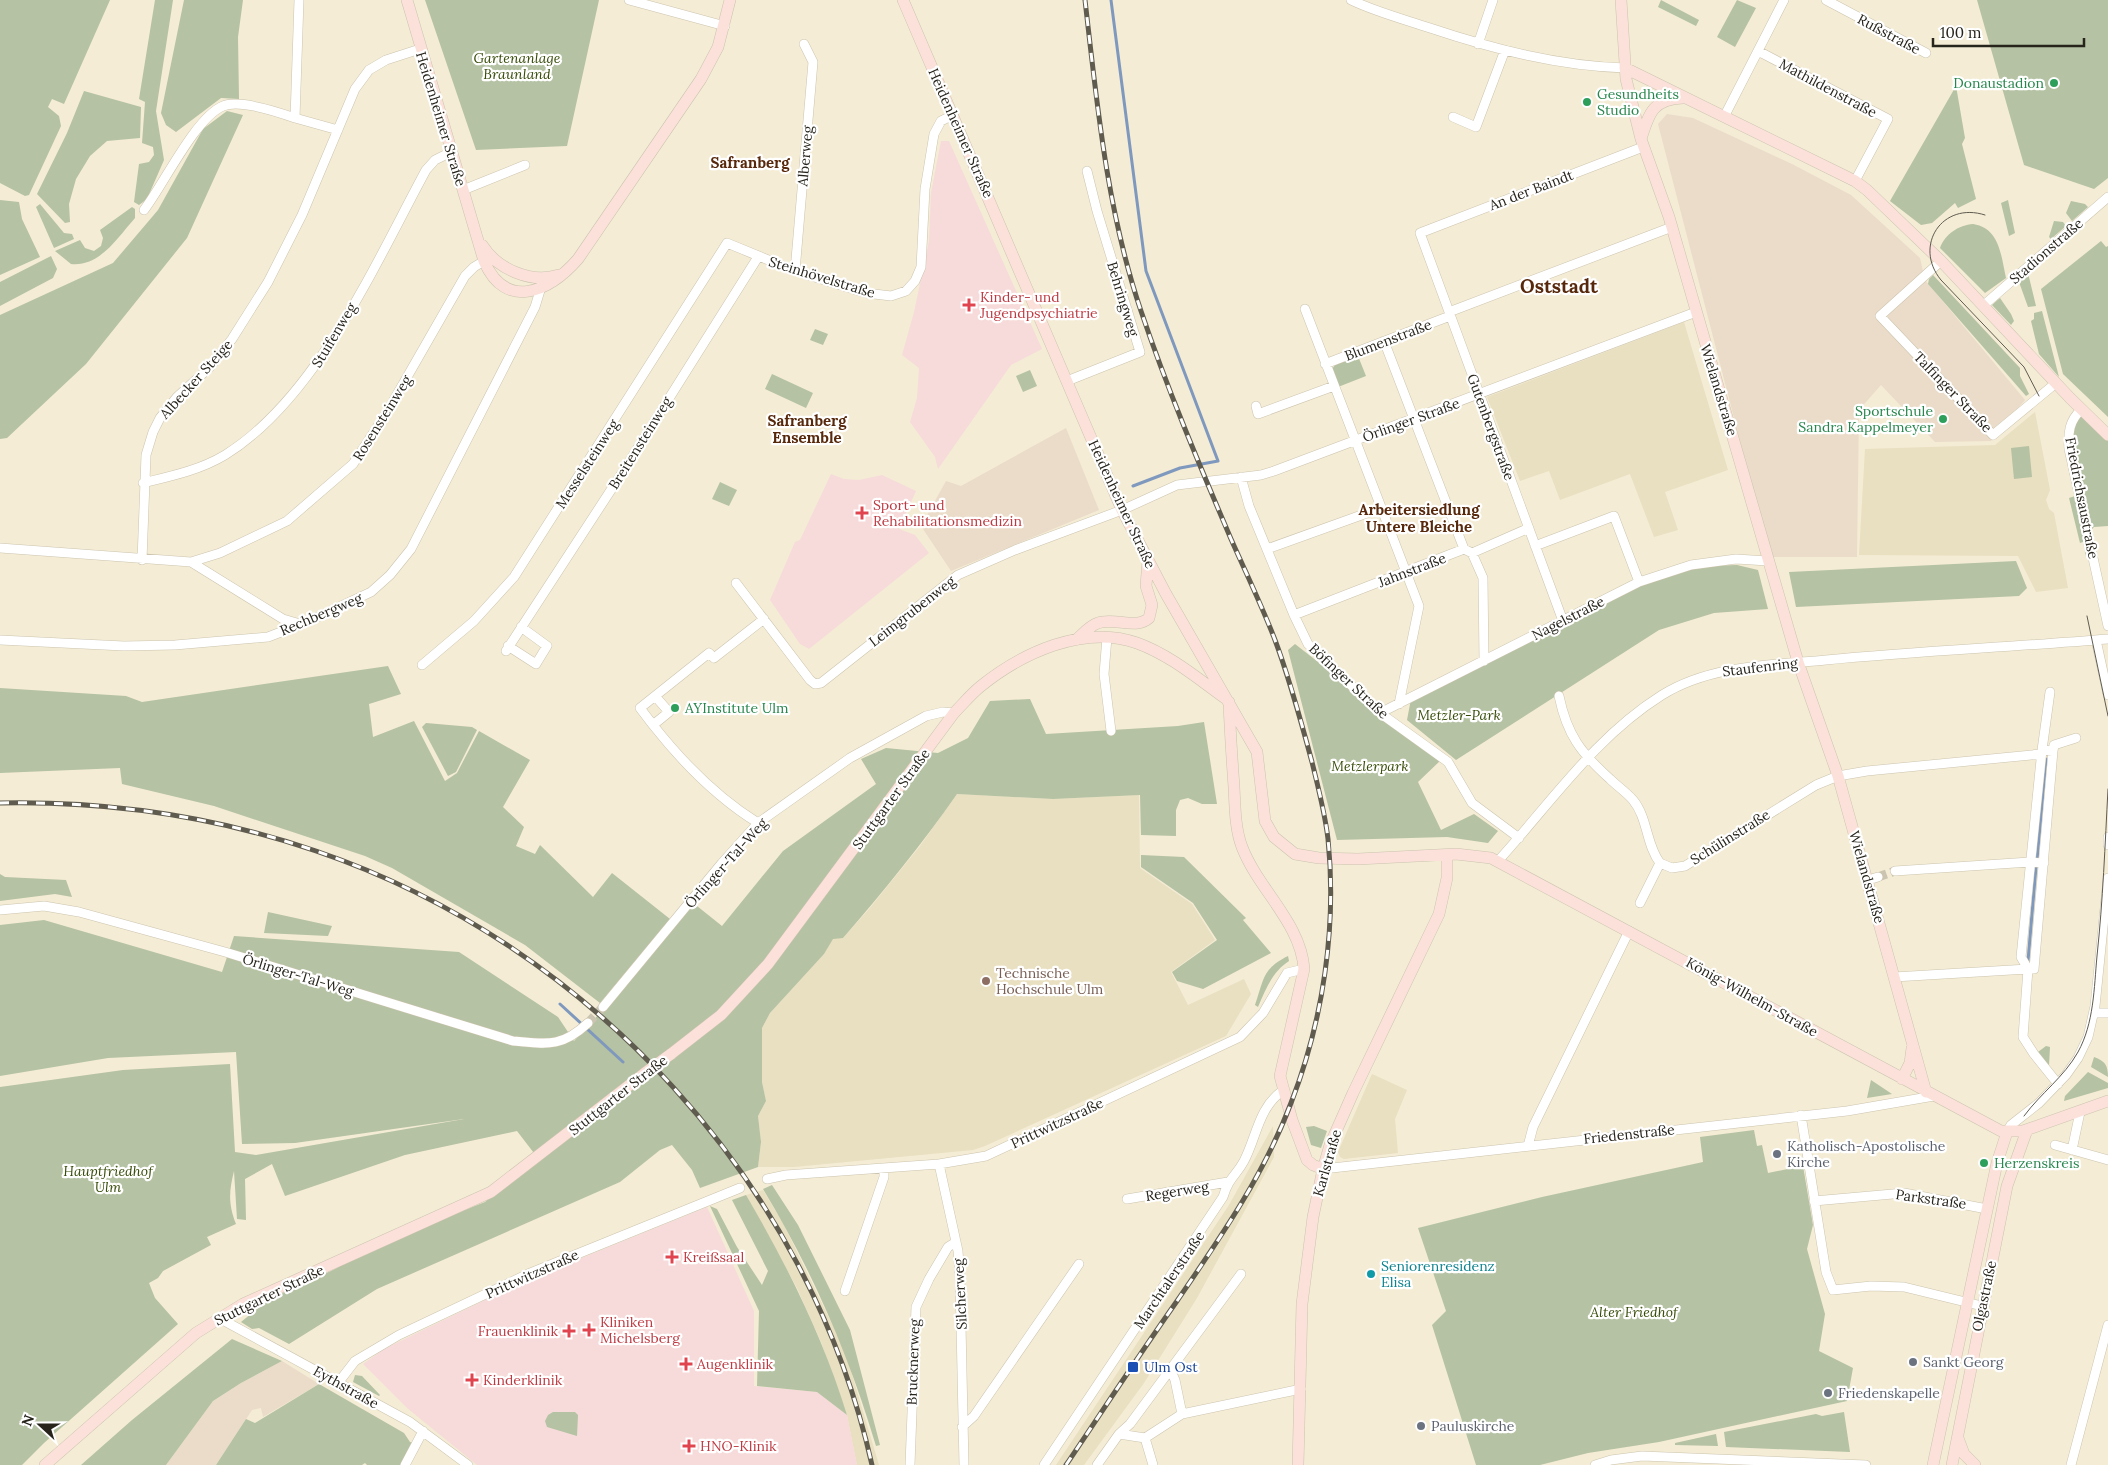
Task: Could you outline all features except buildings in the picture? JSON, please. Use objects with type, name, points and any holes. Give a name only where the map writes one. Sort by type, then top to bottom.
[{"type":"main road","name":"Heidenheimer Straße","points":[[407,0],[462,190],[494,279],[506,288],[526,292],[563,274],[578,259],[694,92],[715,53],[725,26],[730,0]]},
{"type":"main road","name":"Heidenheimer Straße","points":[[903,0],[1122,510],[1148,560],[1257,752],[1263,807],[1269,829],[1274,838],[1287,850],[1302,856],[1344,859],[1447,854],[1481,856],[1498,861]]},
{"type":"main road","name":"Wielandstraße","points":[[1621,0],[1624,68],[1639,146],[1672,227],[1760,525],[1768,561],[1798,662],[1873,878],[1894,977],[1913,1046],[1930,1094]]},
{"type":"main road","points":[[1624,68],[1855,181],[1894,214],[1942,260],[2081,410],[2108,435]]},
{"type":"main road","points":[[1639,146],[1652,110],[1664,101],[1683,98]]},
{"type":"main road","name":"Heidenheimer Straße","points":[[488,259],[542,284]]},
{"type":"main road","points":[[1076,640],[1088,629],[1101,622],[1141,624],[1149,618],[1152,605],[1146,586],[1148,560]]},
{"type":"main road","name":"Stuttgarter Straße","points":[[45,1465],[196,1333],[219,1318],[491,1192],[721,1015],[768,964],[954,713],[979,687],[1012,664],[1040,651],[1076,640],[1121,639],[1152,649],[1181,666],[1229,700]]},
{"type":"main road","points":[[1229,700],[1235,807],[1241,846],[1301,949],[1304,970],[1282,1059],[1280,1076],[1282,1091],[1307,1160],[1313,1166],[1323,1169]]},
{"type":"main road","name":"Karlstraße","points":[[1298,1465],[1302,1304],[1312,1224],[1323,1169],[1330,1145],[1353,1093],[1439,914],[1447,878],[1447,854]]},
{"type":"main road","name":"König-Wilhelm-Straße","points":[[1498,861],[1715,976],[1989,1126],[2006,1132]]},
{"type":"main road","points":[[1902,1079],[1910,1062],[1913,1046]]},
{"type":"main road","points":[[2006,1132],[2027,1130],[2108,1101]]},
{"type":"main road","name":"Olgastraße","points":[[1952,1465],[1958,1426],[2007,1186],[2027,1130]]},
{"type":"main road","name":"Olgastraße","points":[[1934,1465],[1987,1209],[2006,1132]]},
{"type":"main road","points":[[1958,1426],[1961,1449],[1967,1459],[1976,1465]]},
{"type":"street","points":[[295,118],[299,0]]},
{"type":"street","points":[[629,0],[725,26]]},
{"type":"street","points":[[1351,0],[1377,12],[1478,44],[1568,63],[1624,68]]},
{"type":"street","points":[[1478,44],[1493,0]]},
{"type":"street","points":[[1724,117],[1784,0]]},
{"type":"street","name":"Rußstraße","points":[[1826,0],[1926,53]]},
{"type":"street","name":"Alberweg","points":[[795,270],[813,62],[804,44]]},
{"type":"street","name":"Albecker Steige","points":[[142,560],[143,483],[146,455],[152,432],[160,418],[177,397],[210,367],[232,339],[268,282],[302,215],[356,89],[370,70],[386,60],[420,49]]},
{"type":"street","points":[[1453,117],[1476,127],[1505,50]]},
{"type":"street","name":"Mathildenstraße","points":[[1758,51],[1888,119],[1855,181]]},
{"type":"street","points":[[144,210],[196,128],[223,106],[245,105],[338,130]]},
{"type":"street","name":"Steinhövelstraße","points":[[727,243],[795,270],[866,292],[891,296],[906,292],[915,281],[921,267],[925,189],[934,134],[941,121],[953,115]]},
{"type":"street","name":"An der Baindt","points":[[1420,233],[1639,146]]},
{"type":"street","name":"Stuifenweg","points":[[143,483],[184,474],[226,455],[267,422],[316,367],[426,170],[435,160],[451,152]]},
{"type":"street","points":[[462,190],[525,165]]},
{"type":"street","name":"Behringweg","points":[[1068,382],[1140,352],[1097,211],[1087,170]]},
{"type":"street","name":"Stadionstraße","points":[[1984,305],[2108,197]]},
{"type":"street","name":"Blumenstraße","points":[[1325,364],[1672,227]]},
{"type":"street","name":"Gutenbergstraße","points":[[1420,233],[1563,621]]},
{"type":"street","name":"Messelsteinweg","points":[[422,665],[474,622],[514,577],[727,243]]},
{"type":"street","name":"Breitensteinweg","points":[[521,627],[547,646],[536,664],[507,649],[521,627],[622,472],[758,256]]},
{"type":"street","name":"Rosensteinweg","points":[[0,548],[142,560],[191,562],[220,553],[287,521],[353,464],[380,424],[464,278],[470,270],[488,259]]},
{"type":"street","name":"Talfinger Straße","points":[[1942,260],[1880,316],[1993,435],[2056,383]]},
{"type":"street","name":"Rechbergweg","points":[[0,640],[124,646],[175,645],[268,637],[371,592],[408,554],[531,314],[542,284]]},
{"type":"street","points":[[1305,309],[1354,441],[1419,606],[1399,704]]},
{"type":"street","name":"Örlinger Straße","points":[[1122,510],[1177,485],[1274,471],[1696,312]]},
{"type":"street","points":[[1384,341],[1413,419],[1468,551],[1483,578],[1484,661]]},
{"type":"street","points":[[1256,406],[1258,414],[1334,386]]},
{"type":"street","name":"Friedrichsaustraße","points":[[2081,410],[2074,416],[2069,428],[2069,449],[2108,626]]},
{"type":"street","name":"Böfinger Straße","points":[[1242,477],[1250,506],[1267,550],[1308,644],[1380,713],[1448,762],[1472,803],[1519,838]]},
{"type":"street","points":[[1267,550],[1380,508]]},
{"type":"street","name":"Leimgrubenweg","points":[[736,583],[810,680],[815,684],[821,683],[958,575],[1022,547],[1122,510]]},
{"type":"street","points":[[1536,546],[1614,516],[1639,582]]},
{"type":"street","name":"Jahnstraße","points":[[1294,615],[1529,528]]},
{"type":"street","name":"Nagelstraße","points":[[1380,713],[1639,582],[1691,565],[1736,559],[1768,561]]},
{"type":"street","points":[[191,562],[282,618],[300,624]]},
{"type":"street","points":[[758,823],[737,809],[682,762],[640,708],[709,653],[714,658],[764,619]]},
{"type":"street","points":[[1107,638],[1104,674],[1111,731]]},
{"type":"street","name":"Staufenring","points":[[1498,861],[1588,758],[1627,720],[1663,695],[1686,682],[1721,672],[1798,662],[2108,639]]},
{"type":"street","points":[[2096,640],[2108,696]]},
{"type":"street","points":[[2050,692],[2021,957],[2028,969],[2023,1037],[2030,1050],[2058,1084]]},
{"type":"street","points":[[653,725],[669,712],[655,696]]},
{"type":"street","points":[[1559,696],[1563,718],[1576,744],[1588,758],[1634,801],[1643,820],[1654,855],[1660,864],[1640,903]]},
{"type":"street","name":"Örlinger-Tal-Weg","points":[[603,1008],[722,863],[758,823],[850,758],[926,716],[944,712],[954,713]]},
{"type":"street","points":[[1894,977],[2034,969],[2054,745],[2076,738]]},
{"type":"street","points":[[1838,776],[1867,771],[2053,751]]},
{"type":"street","name":"Schülinstraße","points":[[1660,864],[1672,868],[1685,866],[1816,785],[1838,776]]},
{"type":"street","points":[[2108,837],[2108,845]]},
{"type":"street","points":[[1895,871],[2030,862],[2044,863]]},
{"type":"street","points":[[2006,1132],[2013,1123],[2040,1103],[2073,1067],[2103,1014],[2108,878]]},
{"type":"street","name":"Örlinger-Tal-Weg","points":[[0,910],[44,906],[79,912],[224,952],[513,1041],[551,1044],[570,1038],[585,1026]]},
{"type":"street","points":[[1528,1146],[1533,1127],[1629,932]]},
{"type":"street","name":"Prittwitzstraße","points":[[767,1179],[786,1174],[940,1164],[986,1156],[1216,1050],[1240,1037],[1256,1023],[1286,973],[1304,970]]},
{"type":"street","name":"Marchtalerstraße","points":[[1044,1465],[1223,1197],[1228,1182],[1244,1162],[1261,1115],[1274,1097],[1282,1091]]},
{"type":"street","name":"Friedenstraße","points":[[1323,1169],[1801,1114],[1847,1111],[1930,1094]]},
{"type":"street","points":[[2027,1130],[2040,1103]]},
{"type":"street","points":[[2072,1150],[2080,1112]]},
{"type":"street","points":[[1801,1114],[1826,1272],[1833,1290],[1872,1286],[1904,1287],[1982,1306]]},
{"type":"street","points":[[2055,1145],[2108,1160]]},
{"type":"street","name":"Silcherweg","points":[[940,1164],[956,1242],[960,1278],[964,1465]]},
{"type":"street","points":[[845,1291],[884,1177],[884,1168]]},
{"type":"street","name":"Regerweg","points":[[1127,1199],[1228,1182]]},
{"type":"street","name":"Prittwitzstraße","points":[[338,1383],[355,1361],[399,1335],[528,1274],[740,1188]]},
{"type":"street","name":"Parkstraße","points":[[1814,1201],[1904,1193],[1952,1200],[1987,1209]]},
{"type":"street","name":"Brucknerweg","points":[[910,1465],[916,1307],[948,1247],[956,1242]]},
{"type":"street","points":[[962,1427],[974,1416],[1079,1264]]},
{"type":"street","points":[[1097,1465],[1119,1434],[1130,1424],[1241,1274]]},
{"type":"street","name":"Eythstraße","points":[[219,1318],[423,1431],[468,1465]]},
{"type":"street","points":[[2072,1465],[2108,1325]]},
{"type":"street","points":[[1170,1369],[1175,1380],[1182,1414]]},
{"type":"street","points":[[1119,1434],[1144,1438],[1182,1414],[1301,1389]]},
{"type":"street","points":[[405,1465],[423,1431]]},
{"type":"street","points":[[1144,1438],[1153,1465]]},
{"type":"street","points":[[1595,1465],[1611,1460],[1642,1456],[1736,1462],[1866,1465]]},
{"type":"shaded area","points":[[1667,114],[1693,118],[1794,165],[1851,195],[1920,258],[1925,280],[2025,400],[1991,441],[1935,442],[1881,385],[1859,410],[1857,557],[1770,557],[1658,124]]},
{"type":"shaded area","name":"Kinder- und Jugendpsychiatrie","points":[[941,141],[949,141],[1042,349],[1011,365],[938,469],[935,457],[910,422],[917,398],[919,368],[902,355],[914,312],[929,241],[931,193]]},
{"type":"shaded area","points":[[1684,322],[1728,470],[1665,492],[1678,530],[1654,537],[1630,474],[1560,500],[1549,471],[1520,481],[1487,397]]},
{"type":"shaded area","points":[[2035,412],[2050,490],[2046,500],[2049,509],[2054,513],[2068,588],[2036,592],[2018,556],[1859,555],[1865,449],[1995,445]]},
{"type":"shaded area","points":[[1066,428],[1099,510],[951,571],[921,526],[946,481],[961,486]]},
{"type":"shaded area","points":[[831,474],[844,479],[859,480],[882,475],[916,491],[899,529],[915,535],[929,553],[809,649],[800,644],[770,600],[795,542],[800,540]]},
{"type":"shaded area","name":"Technische Hochschule Ulm","points":[[957,794],[1053,799],[1139,795],[1140,868],[1192,904],[1215,940],[1171,972],[1188,1005],[1244,979],[1251,994],[1226,1036],[985,1146],[973,1150],[794,1167],[758,1167],[761,1142],[758,1116],[766,1101],[762,1082],[762,1028],[770,1013],[824,954],[833,938],[843,938],[869,909],[920,846]]},
{"type":"shaded area","points":[[1372,1074],[1407,1090],[1395,1119],[1398,1153],[1344,1159],[1340,1157],[1338,1152]]},
{"type":"shaded area","points":[[1273,1126],[1274,1157],[1197,1298],[1144,1383],[1084,1465],[1056,1465],[1229,1205]]},
{"type":"shaded area","points":[[763,1190],[783,1223],[848,1361],[879,1465],[857,1465],[847,1415],[821,1342],[797,1288],[746,1195]]},
{"type":"shaded area","name":"Kliniken Michelsberg","points":[[707,1207],[754,1311],[754,1386],[817,1392],[847,1415],[857,1465],[477,1465],[407,1408],[363,1364],[384,1349],[522,1282]]},
{"type":"shaded area","points":[[282,1361],[319,1384],[263,1417],[261,1408],[252,1410],[216,1465],[166,1465],[213,1401],[241,1383]]},
{"type":"green space","points":[[0,0],[110,0],[64,104],[52,99],[48,107],[59,116],[61,126],[29,195],[25,196],[0,183]]},
{"type":"green space","points":[[155,0],[173,0],[156,111],[164,160],[147,199],[139,205],[134,202],[139,164],[149,162],[154,155],[153,147],[142,143],[145,102],[139,99]]},
{"type":"green space","points":[[184,0],[243,0],[238,37],[239,99],[221,98],[176,132],[166,125],[161,113]]},
{"type":"green space","name":"Gartenanlage Braunland","points":[[425,0],[599,0],[567,146],[476,150]]},
{"type":"green space","points":[[1661,0],[1699,20],[1696,26],[1658,7]]},
{"type":"green space","points":[[1737,0],[1756,8],[1735,47],[1717,37]]},
{"type":"green space","name":"Donaustadion","points":[[1977,0],[2108,0],[2108,178],[2094,189],[2024,165]]},
{"type":"green space","points":[[1956,86],[1965,138],[1962,144],[1976,199],[1958,208],[1955,203],[1932,223],[1921,225],[1890,201]]},
{"type":"green space","points":[[84,91],[141,107],[140,138],[107,141],[90,156],[76,179],[69,204],[70,222],[65,223],[37,194],[67,133]]},
{"type":"green space","points":[[227,111],[243,115],[187,238],[86,364],[7,438],[0,439],[0,315],[113,263],[158,210],[203,129]]},
{"type":"green space","points":[[0,200],[19,202],[22,219],[40,257],[0,275]]},
{"type":"green space","points":[[2008,200],[2015,233],[2009,236],[2001,203]]},
{"type":"green space","points":[[2071,201],[2085,204],[2088,207],[2072,221],[2066,213]]},
{"type":"green space","points":[[40,204],[64,233],[72,234],[74,239],[54,248],[36,207]]},
{"type":"green space","points":[[132,207],[135,209],[135,218],[115,242],[100,256],[81,264],[71,264],[55,251],[80,240],[85,248],[94,251],[101,246],[103,238],[100,230]]},
{"type":"green space","points":[[2054,221],[2063,222],[2066,226],[2051,239],[2049,237]]},
{"type":"green space","points":[[1973,224],[1989,231],[1994,237],[1998,244],[2006,278],[1985,293],[1940,248],[1945,238],[1953,231]]},
{"type":"green space","points":[[2101,241],[2106,247],[2108,246],[2108,417],[2063,374],[2041,289]]},
{"type":"green space","points":[[51,256],[57,269],[53,278],[0,306],[0,282]]},
{"type":"green space","points":[[2028,273],[2036,306],[2028,307],[2019,282]]},
{"type":"green space","points":[[1933,275],[2020,368],[2020,376],[2029,394],[2026,396],[1928,284],[1929,279]]},
{"type":"green space","points":[[2000,298],[2014,321],[2011,325],[1992,305]]},
{"type":"green space","points":[[2042,311],[2059,377],[2039,354],[2031,321],[2034,319],[2034,313]]},
{"type":"green space","points":[[815,329],[828,334],[823,345],[810,340]]},
{"type":"green space","points":[[1358,356],[1366,376],[1338,387],[1332,369],[1335,365]]},
{"type":"green space","points":[[1030,370],[1037,386],[1023,392],[1016,376]]},
{"type":"green space","points":[[772,374],[813,393],[806,408],[765,389]]},
{"type":"green space","points":[[2081,410],[2108,435],[2108,526],[2094,527],[2088,533],[2068,441]]},
{"type":"green space","points":[[2029,446],[2032,477],[2014,479],[2011,448]]},
{"type":"green space","points":[[720,482],[737,490],[729,506],[712,499]]},
{"type":"green space","points":[[2075,496],[2089,557],[2086,557],[2083,542],[2080,543],[2069,498]]},
{"type":"green space","points":[[2016,561],[2027,588],[2019,596],[1796,607],[1789,572]]},
{"type":"green space","name":"Metzler-Park","points":[[1737,565],[1758,570],[1768,609],[1714,613],[1659,630],[1456,760],[1407,720],[1411,699],[1639,582],[1704,566]]},
{"type":"green space","name":"Metzlerpark","points":[[1295,644],[1442,759],[1418,782],[1441,830],[1474,814],[1498,831],[1488,843],[1447,837],[1337,840],[1288,650]]},
{"type":"green space","points":[[388,666],[401,694],[369,704],[373,737],[414,721],[445,781],[457,773],[479,731],[530,760],[503,807],[524,827],[516,846],[535,854],[540,845],[593,897],[612,873],[670,919],[600,1003],[525,945],[392,868],[365,856],[214,806],[122,784],[120,768],[0,773],[0,688],[126,696],[142,702]]},
{"type":"green space","name":"Hauptfriedhof Ulm","points":[[1030,699],[1046,734],[1178,726],[1204,722],[1217,804],[1202,804],[1188,798],[1180,800],[1176,810],[1176,836],[1141,835],[1140,795],[1053,799],[957,794],[858,921],[843,938],[833,939],[824,954],[770,1013],[762,1028],[762,1082],[766,1101],[758,1116],[761,1142],[758,1167],[700,1188],[692,1170],[672,1145],[660,1150],[620,1182],[377,1289],[289,1344],[259,1328],[252,1329],[241,1322],[269,1299],[331,1271],[389,1240],[485,1202],[537,1157],[517,1131],[405,1155],[285,1196],[272,1164],[245,1179],[246,1220],[237,1219],[234,1171],[230,1198],[236,1224],[207,1237],[211,1245],[163,1271],[158,1278],[149,1283],[155,1298],[178,1324],[44,1443],[22,1465],[0,1465],[0,1087],[123,1070],[230,1064],[235,1152],[256,1155],[464,1119],[295,1143],[242,1144],[236,1052],[108,1058],[0,1076],[0,925],[44,920],[222,972],[234,936],[459,952],[558,1017],[574,1041],[622,989],[692,902],[722,926],[783,851],[876,784],[861,759],[886,748],[938,753],[968,738],[990,701]]},
{"type":"green space","points":[[426,723],[472,727],[477,730],[456,772],[448,776],[422,727]]},
{"type":"green space","points":[[1141,855],[1184,857],[1246,918],[1243,920],[1271,953],[1203,989],[1177,981],[1172,972],[1217,940],[1193,903],[1141,867]]},
{"type":"green space","points":[[0,874],[5,877],[66,880],[72,897],[55,894],[0,901]]},
{"type":"green space","points":[[268,912],[332,926],[328,936],[264,933]]},
{"type":"green space","points":[[1288,956],[1289,961],[1278,970],[1267,987],[1258,1007],[1255,1005],[1265,976],[1273,965]]},
{"type":"green space","points":[[2046,1046],[2050,1047],[2049,1066],[2038,1052]]},
{"type":"green space","points":[[2094,1057],[2105,1064],[2108,1077],[2091,1067]]},
{"type":"green space","points":[[2088,1072],[2108,1083],[2108,1088],[2064,1101],[2065,1096]]},
{"type":"green space","points":[[1871,1080],[1892,1094],[1867,1098]]},
{"type":"green space","points":[[1314,1126],[1327,1131],[1321,1148],[1311,1145],[1306,1127]]},
{"type":"green space","name":"Alter Friedhof","points":[[1754,1130],[1757,1146],[1762,1145],[1768,1173],[1803,1166],[1813,1225],[1807,1249],[1825,1314],[1819,1351],[1853,1368],[1847,1401],[1659,1442],[1588,1453],[1540,1465],[1476,1465],[1432,1325],[1446,1311],[1418,1228],[1542,1197],[1703,1162],[1700,1137]]},
{"type":"green space","points":[[772,1185],[798,1225],[850,1330],[880,1445],[876,1446],[854,1379],[828,1314],[798,1251],[763,1189]]},
{"type":"green space","points":[[746,1195],[776,1248],[803,1302],[827,1358],[847,1415],[817,1392],[757,1386],[759,1311],[710,1206],[717,1209],[737,1247],[762,1285],[768,1271],[732,1200]]},
{"type":"green space","points":[[232,1339],[282,1361],[241,1383],[213,1401],[166,1465],[81,1465],[132,1420]]},
{"type":"green space","points":[[355,1375],[362,1376],[380,1395],[353,1382]]},
{"type":"green space","points":[[319,1384],[404,1433],[410,1442],[416,1444],[405,1465],[367,1465],[365,1463],[362,1465],[216,1465],[246,1419],[255,1423]]},
{"type":"green space","points":[[553,1412],[575,1412],[578,1415],[577,1436],[547,1427],[545,1421],[548,1415]]},
{"type":"green space","points":[[1844,1412],[1850,1452],[1726,1447],[1724,1432],[1816,1414],[1822,1416]]},
{"type":"green space","points":[[1716,1434],[1718,1446],[1675,1445],[1675,1443]]},
{"type":"waterway","points":[[1111,0],[1146,271],[1218,461],[1180,468],[1133,486]]},
{"type":"waterway","points":[[2037,860],[2046,759]]},
{"type":"waterway","points":[[2028,961],[2036,867]]},
{"type":"waterway","points":[[560,1004],[623,1062]]},
{"type":"tunnel","points":[[1878,877],[1895,871]]},
{"type":"tunnel","points":[[588,1023],[603,1007]]},
{"type":"tram line","points":[[1985,215],[1970,212],[1956,214],[1945,220],[1936,230],[1931,241],[1930,254],[1933,267],[1941,280],[2024,367],[2039,396]]},
{"type":"tram line","points":[[2087,616],[2108,716]]},
{"type":"tram line","points":[[2024,1116],[2072,1061],[2078,1052],[2087,1029],[2092,1005],[2099,935],[2108,789]]},
{"type":"railway","points":[[1066,1465],[1225,1230],[1254,1181],[1280,1130],[1312,1040],[1325,973],[1331,906],[1328,839],[1325,820],[1312,762],[1290,685],[1270,627],[1172,397],[1129,273],[1105,157],[1085,0]]},
{"type":"railway","points":[[0,803],[81,805],[160,813],[239,828],[316,851],[416,893],[510,947],[596,1012],[673,1087],[741,1171],[797,1263],[841,1361],[872,1465]]},
{"type":"place","name":"Donaustadion","points":[[2054,83]]},
{"type":"place","name":"Gesundheits Studio","points":[[1587,102]]},
{"type":"place","name":"Kinder- und Jugendpsychiatrie","points":[[969,305]]},
{"type":"place","name":"Sportschule Sandra Kappelmeyer","points":[[1943,419]]},
{"type":"place","name":"Sport- und Rehabilitationsmedizin","points":[[862,513]]},
{"type":"place","name":"AYInstitute Ulm","points":[[675,708]]},
{"type":"place","name":"Technische Hochschule Ulm","points":[[986,981]]},
{"type":"place","name":"Katholisch-Apostolische Kirche","points":[[1777,1154]]},
{"type":"place","name":"Herzenskreis","points":[[1984,1163]]},
{"type":"place","name":"Kreißsaal","points":[[672,1257]]},
{"type":"place","name":"Seniorenresidenz Elisa","points":[[1371,1274]]},
{"type":"place","name":"Kliniken Michelsberg","points":[[589,1330]]},
{"type":"place","name":"Frauenklinik","points":[[569,1331]]},
{"type":"place","name":"Sankt Georg","points":[[1913,1362]]},
{"type":"place","name":"Augenklinik","points":[[686,1364]]},
{"type":"place","name":"Ulm Ost","points":[[1133,1367]]},
{"type":"place","name":"Kinderklinik","points":[[472,1380]]},
{"type":"place","name":"Friedenskapelle","points":[[1828,1393]]},
{"type":"place","name":"Pauluskirche","points":[[1421,1426]]},
{"type":"place","name":"HNO-Klinik","points":[[689,1446]]},
{"type":"district","name":"Safranberg","points":[[750,162]]},
{"type":"district","name":"Oststadt","points":[[1559,286]]},
{"type":"district","name":"Safranberg Ensemble","points":[[807,428]]},
{"type":"district","name":"Arbeitersiedlung Untere Bleiche","points":[[1419,518]]}]
